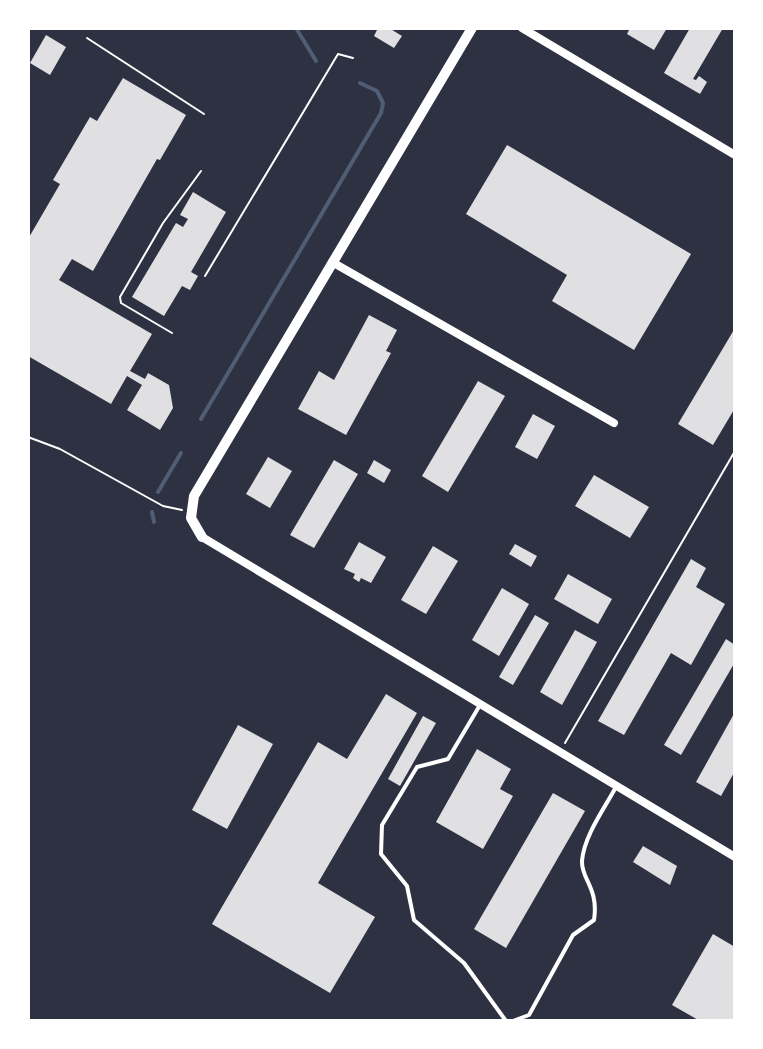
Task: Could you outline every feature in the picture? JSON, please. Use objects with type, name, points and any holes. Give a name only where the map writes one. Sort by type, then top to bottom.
[{"type":"street","points":[[472,28],[194,496],[191,511],[195,528],[202,537],[735,857]]},
{"type":"street","points":[[522,28],[735,155]]},
{"type":"street","points":[[332,262],[614,423]]},
{"type":"lane","points":[[482,703],[448,759],[417,767],[382,825],[381,854],[407,886],[414,920],[464,963],[506,1021]]},
{"type":"lane","points":[[513,1021],[529,1015],[573,935],[594,920],[597,899],[581,863],[588,839],[617,785]]},
{"type":"path","points":[[87,38],[204,114]]},
{"type":"path","points":[[205,276],[338,54],[353,58]]},
{"type":"path","points":[[172,333],[121,303],[120,297],[163,223],[201,171]]},
{"type":"path","points":[[28,437],[60,449],[163,506],[191,511]]},
{"type":"path","points":[[560,751],[735,451]]},
{"type":"building","points":[[378,28],[389,28],[402,36],[394,48],[374,36]]},
{"type":"building","points":[[630,28],[667,28],[654,50],[627,34]]},
{"type":"building","points":[[690,28],[723,28],[693,79],[699,76],[707,82],[700,94],[664,73]]},
{"type":"building","points":[[46,35],[66,47],[50,75],[30,63]]},
{"type":"building","points":[[123,78],[186,115],[93,271],[72,259],[59,280],[152,334],[130,371],[145,379],[148,373],[169,385],[173,408],[160,430],[127,410],[142,385],[127,376],[111,404],[28,356],[28,239],[60,184],[53,180],[90,117],[97,121]]},
{"type":"building","points":[[507,145],[691,254],[634,350],[552,301],[567,275],[466,214]]},
{"type":"building","points":[[193,192],[226,212],[191,272],[198,276],[190,290],[182,286],[164,316],[132,297],[176,223],[183,227],[188,219],[180,215]]},
{"type":"building","points":[[369,315],[397,330],[386,351],[391,353],[346,435],[298,409],[319,371],[334,380]]},
{"type":"building","points":[[735,328],[735,408],[713,445],[678,424]]},
{"type":"building","points":[[478,381],[505,396],[448,492],[422,476]]},
{"type":"building","points":[[533,414],[555,426],[537,459],[515,447]]},
{"type":"building","points":[[268,457],[292,471],[270,508],[246,494]]},
{"type":"building","points":[[334,460],[358,474],[314,548],[290,535]]},
{"type":"building","points":[[374,460],[391,470],[384,483],[367,473]]},
{"type":"building","points":[[594,475],[649,507],[630,538],[575,506]]},
{"type":"building","points":[[359,542],[386,557],[371,583],[361,578],[359,582],[353,578],[355,574],[344,569]]},
{"type":"building","points":[[515,544],[537,556],[531,567],[509,554]]},
{"type":"building","points":[[433,546],[458,561],[426,614],[401,600]]},
{"type":"building","points":[[691,559],[706,568],[696,587],[725,604],[691,665],[671,653],[624,735],[598,721]]},
{"type":"building","points":[[568,574],[612,599],[598,624],[554,599]]},
{"type":"building","points":[[502,588],[529,604],[499,656],[472,640]]},
{"type":"building","points":[[535,615],[549,623],[513,685],[499,677]]},
{"type":"building","points":[[575,630],[597,642],[562,705],[540,692]]},
{"type":"building","points":[[726,639],[735,645],[735,662],[681,755],[664,745]]},
{"type":"building","points":[[386,694],[417,713],[318,883],[375,917],[330,993],[212,924],[318,742],[347,759]]},
{"type":"building","points":[[735,712],[735,771],[721,796],[696,782]]},
{"type":"building","points":[[423,716],[436,723],[400,786],[388,779]]},
{"type":"building","points":[[238,725],[273,744],[227,829],[192,810]]},
{"type":"building","points":[[477,749],[511,769],[500,789],[513,796],[483,849],[436,822]]},
{"type":"building","points":[[553,793],[585,811],[506,948],[474,929]]},
{"type":"building","points":[[643,846],[677,866],[670,885],[633,862]]},
{"type":"building","points":[[713,934],[735,947],[735,1021],[700,1021],[672,1005]]},
{"type":"waterway","points":[[296,28],[316,61]]},
{"type":"waterway","points":[[201,419],[381,113],[383,103],[377,91],[360,83]]},
{"type":"waterway","points":[[158,492],[181,453]]},
{"type":"waterway","points":[[152,512],[154,522]]}]
